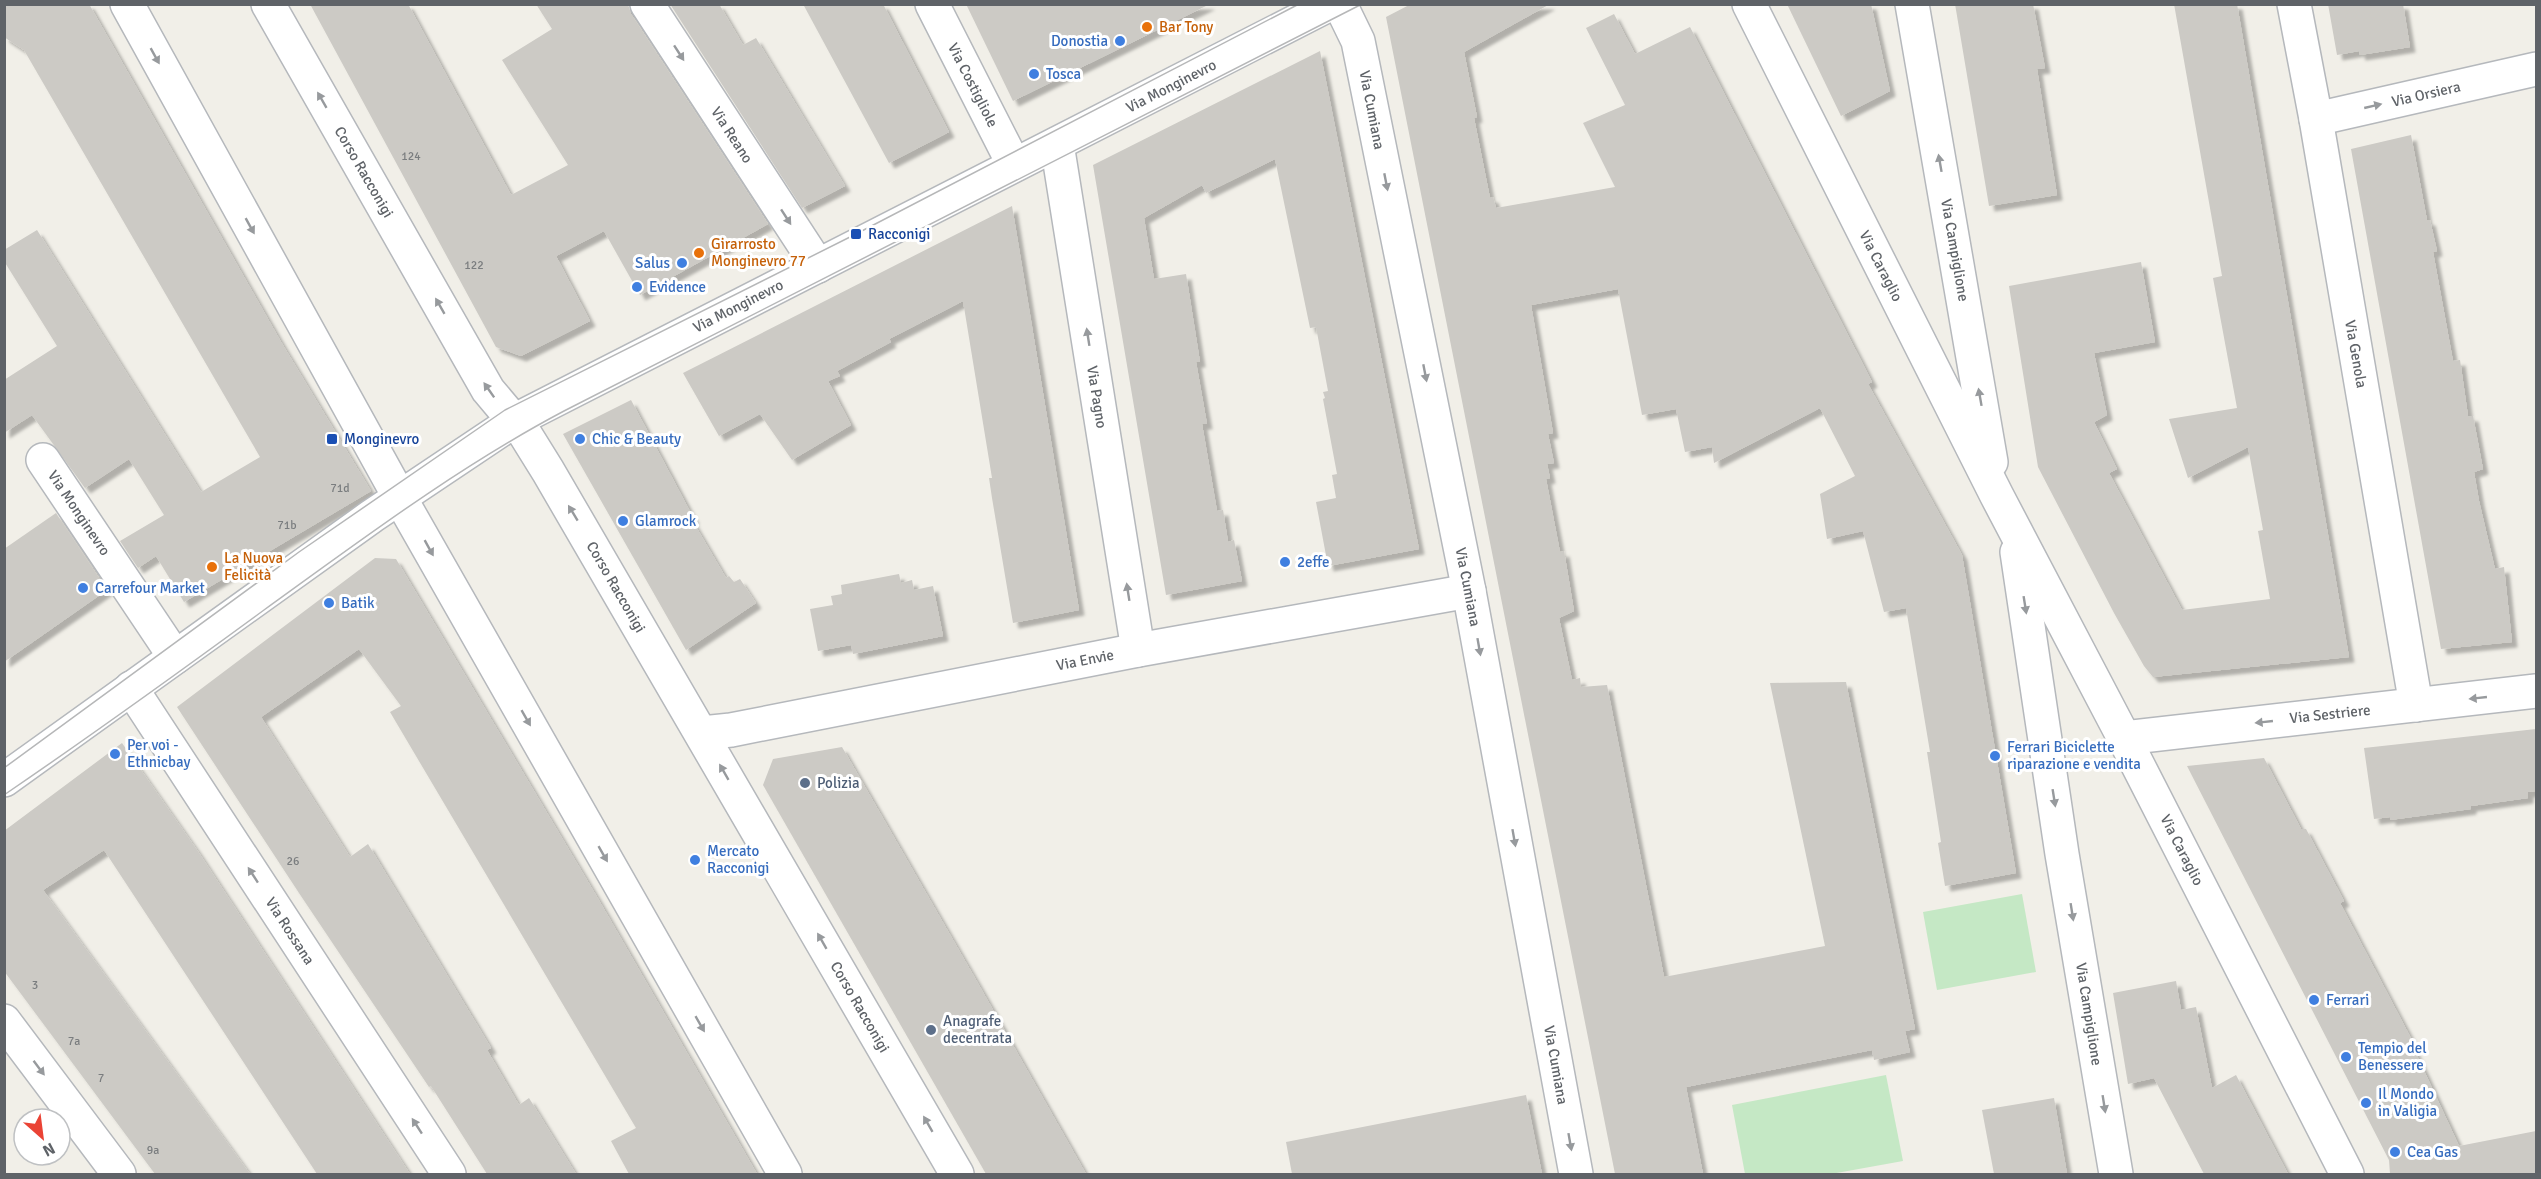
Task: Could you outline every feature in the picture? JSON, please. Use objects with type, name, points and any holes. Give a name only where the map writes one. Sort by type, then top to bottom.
[{"type":"street","points":[[127,4],[400,498],[786,1174]]},
{"type":"street","name":"Corso Racconigi","points":[[268,4],[488,390],[514,421],[548,471],[957,1174]]},
{"type":"street","name":"Via Reano","points":[[647,4],[818,266]]},
{"type":"street","name":"Via Costigliole","points":[[932,4],[1014,165]]},
{"type":"street","name":"Via Monginevro","points":[[4,780],[400,498],[514,421],[1330,4]]},
{"type":"street","name":"Via Cumiana","points":[[1340,4],[1358,41],[1469,591],[1576,1174]]},
{"type":"street","name":"Via Caraglio","points":[[1749,4],[1997,496],[2124,738],[2347,1174]]},
{"type":"street","name":"Via Campiglione","points":[[1912,4],[1997,496]]},
{"type":"street","name":"Via Genola","points":[[2294,4],[2316,119],[2416,705]]},
{"type":"street","name":"Via Orsiera","points":[[2316,119],[2536,69]]},
{"type":"street","name":"Via Pagno","points":[[1057,144],[1137,650]]},
{"type":"street","name":"Via Monginevro","points":[[43,460],[175,657]]},
{"type":"street","name":"Via Caraglio","points":[[2013,526],[2062,854]]},
{"type":"street","name":"Via Envie","points":[[702,733],[731,730],[1137,650],[1469,591]]},
{"type":"street","name":"Via Rossana","points":[[131,688],[449,1174]]},
{"type":"street","name":"Via Sestriere","points":[[2124,738],[2536,691]]},
{"type":"street","name":"Via Campiglione","points":[[2062,854],[2116,1174]]},
{"type":"street","points":[[4,1021],[119,1174]]},
{"type":"green space","points":[[2022,894],[2036,972],[1937,990],[1923,912]]},
{"type":"green space","points":[[1886,1075],[1903,1161],[1831,1174],[1745,1174],[1732,1105]]},
{"type":"building","points":[[4,4],[89,4],[281,342],[371,491],[184,602],[156,556],[138,568],[120,541],[164,515],[129,459],[85,488],[32,415],[4,433],[4,380],[57,346],[4,261],[4,250],[37,230],[201,492],[260,457],[24,50],[4,37]]},
{"type":"building","points":[[310,4],[408,4],[511,195],[568,165],[502,60],[552,29],[536,4],[628,4],[631,14],[768,224],[640,295],[604,231],[556,256],[590,321],[521,356],[496,347]]},
{"type":"building","points":[[670,4],[719,4],[743,45],[756,38],[845,186],[802,208]]},
{"type":"building","points":[[803,4],[883,4],[949,132],[889,163]]},
{"type":"building","points":[[966,4],[1210,4],[1013,101]]},
{"type":"building","points":[[1411,4],[1550,4],[1464,52],[1490,198],[1493,197],[1496,208],[1615,187],[1583,123],[1625,105],[1586,28],[1614,14],[1635,54],[1690,27],[1872,382],[1868,384],[1962,555],[2016,873],[1945,886],[1938,843],[1941,842],[1927,752],[1930,752],[1906,608],[1884,612],[1863,531],[1827,539],[1820,494],[1855,476],[1820,408],[1714,463],[1712,447],[1685,452],[1676,409],[1642,415],[1618,289],[1531,305],[1553,433],[1548,434],[1554,463],[1547,464],[1550,478],[1546,479],[1560,552],[1564,551],[1574,611],[1559,618],[1572,680],[1580,678],[1581,687],[1607,685],[1664,977],[1825,946],[1770,683],[1846,682],[1915,1029],[1905,1031],[1910,1052],[1874,1060],[1872,1050],[1686,1087],[1703,1174],[1615,1174],[1386,17]]},
{"type":"building","points":[[1787,4],[1871,4],[1890,91],[1841,116]]},
{"type":"building","points":[[1955,4],[2033,4],[2045,68],[2037,69],[2057,195],[1989,206]]},
{"type":"building","points":[[2174,4],[2237,4],[2349,657],[2153,677],[2144,666],[2114,613],[2038,467],[2009,286],[2141,262],[2155,342],[2094,353],[2107,415],[2094,422],[2117,469],[2109,473],[2182,610],[2270,599],[2258,531],[2263,530],[2248,447],[2188,478],[2169,419],[2237,408],[2213,278],[2222,276]]},
{"type":"building","points":[[2328,4],[2403,4],[2410,47],[2360,55],[2359,51],[2337,55]]},
{"type":"building","points":[[1320,51],[1419,549],[1328,566],[1316,502],[1336,498],[1332,475],[1337,474],[1323,399],[1325,398],[1323,392],[1328,391],[1316,327],[1310,328],[1275,159],[1206,193],[1202,185],[1144,218],[1154,279],[1186,274],[1200,362],[1196,362],[1207,424],[1202,424],[1217,511],[1223,510],[1228,542],[1234,540],[1242,581],[1166,595],[1093,165]]},
{"type":"building","points":[[2411,135],[2427,220],[2430,220],[2437,251],[2433,252],[2453,361],[2460,360],[2468,416],[2473,416],[2483,469],[2474,472],[2479,501],[2495,569],[2504,567],[2512,642],[2441,649],[2351,149]]},
{"type":"building","points":[[1012,206],[1079,610],[1013,623],[963,301],[889,339],[891,342],[837,371],[840,376],[828,381],[851,425],[792,460],[760,414],[719,436],[683,373]]},
{"type":"building","points":[[631,400],[694,519],[692,520],[726,578],[729,576],[734,582],[740,579],[756,603],[686,650],[563,434]]},
{"type":"building","points":[[56,513],[107,590],[4,662],[4,549]]},
{"type":"building","points":[[375,558],[396,559],[597,897],[757,1174],[629,1174],[611,1141],[636,1128],[390,712],[401,706],[359,649],[261,717],[350,857],[368,844],[491,1048],[487,1050],[519,1105],[529,1098],[576,1174],[487,1174],[431,1086],[429,1087],[177,707]]},
{"type":"building","points":[[899,574],[901,583],[912,580],[914,590],[933,586],[943,636],[853,654],[851,645],[818,651],[810,609],[833,605],[831,596],[842,594],[841,585]]},
{"type":"building","points":[[2536,729],[2536,791],[2528,792],[2528,798],[2471,806],[2471,809],[2390,820],[2390,817],[2374,819],[2364,748]]},
{"type":"building","points":[[122,743],[197,850],[410,1174],[317,1174],[104,850],[43,890],[250,1174],[155,1174],[4,971],[4,831]]},
{"type":"building","points":[[842,747],[1086,1174],[986,1174],[763,785],[773,759]]},
{"type":"building","points":[[2264,758],[2301,829],[2306,829],[2344,901],[2340,903],[2415,1046],[2413,1047],[2459,1146],[2536,1131],[2536,1174],[2390,1174],[2389,1160],[2187,766]]},
{"type":"building","points":[[2176,981],[2181,1010],[2196,1007],[2212,1088],[2236,1075],[2288,1174],[2204,1174],[2154,1078],[2128,1084],[2113,993]]},
{"type":"building","points":[[1526,1095],[1542,1174],[1292,1174],[1286,1142]]},
{"type":"building","points":[[2054,1098],[2067,1174],[1994,1174],[1982,1110]]},
{"type":"tram line","points":[[4,768],[299,552],[505,410],[856,234],[1299,4]]},
{"type":"tram line","points":[[4,795],[135,704],[411,505],[525,433],[1362,4]]},
{"type":"place","name":"Bar Tony","points":[[1147,27]]},
{"type":"place","name":"Donostia","points":[[1120,41]]},
{"type":"place","name":"Tosca","points":[[1034,74]]},
{"type":"place","name":"Racconigi","points":[[856,234]]},
{"type":"place","name":"Girarrosto Monginevro 77","points":[[699,253]]},
{"type":"place","name":"Salus","points":[[682,263]]},
{"type":"place","name":"Evidence","points":[[637,287]]},
{"type":"place","name":"Monginevro","points":[[332,439]]},
{"type":"place","name":"Chic & Beauty","points":[[580,439]]},
{"type":"place","name":"Glamrock","points":[[623,521]]},
{"type":"place","name":"2effe","points":[[1285,562]]},
{"type":"place","name":"La Nuova Felicità","points":[[212,567]]},
{"type":"place","name":"Carrefour Market","points":[[83,588]]},
{"type":"place","name":"Batik","points":[[329,603]]},
{"type":"place","name":"Per voi - Ethnicbay","points":[[115,754]]},
{"type":"place","name":"Ferrari Biciclette riparazione e vendita","points":[[1995,756]]},
{"type":"place","name":"Polizia","points":[[805,783]]},
{"type":"place","name":"Mercato Racconigi","points":[[695,860]]},
{"type":"place","name":"Ferrari","points":[[2314,1000]]},
{"type":"place","name":"Anagrafe decentrata","points":[[931,1030]]},
{"type":"place","name":"Tempio del Benessere","points":[[2346,1057]]},
{"type":"place","name":"Il Mondo in Valigia","points":[[2366,1103]]},
{"type":"place","name":"Cea Gas","points":[[2395,1152]]}]
